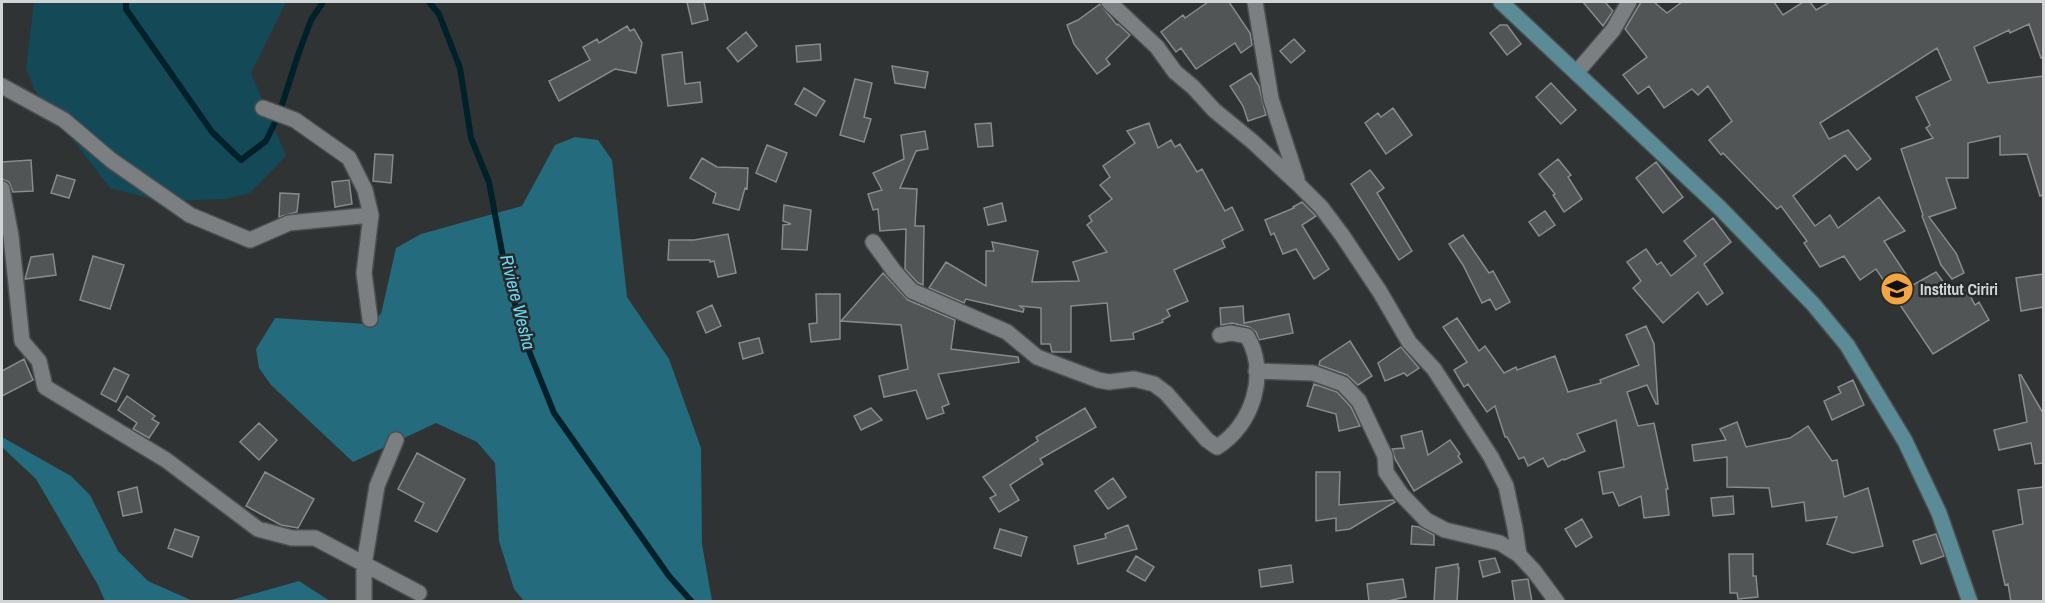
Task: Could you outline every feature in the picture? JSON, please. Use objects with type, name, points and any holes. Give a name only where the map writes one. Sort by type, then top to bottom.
[{"type":"street","points":[[1109,2],[1129,19],[1156,47],[1175,72],[1193,87],[1214,110],[1299,184],[1342,234],[1409,342],[1434,369],[1491,457],[1506,486],[1519,555]]},
{"type":"street","points":[[1129,19],[1130,2]]},
{"type":"street","points":[[1256,2],[1271,99],[1299,184]]},
{"type":"street","points":[[1503,2],[1720,208],[1813,304],[1847,345],[1905,441],[1939,513],[1970,602]]},
{"type":"street","points":[[1576,72],[1613,30],[1629,2]]},
{"type":"street","points":[[2,86],[64,120],[111,160],[190,215],[250,240],[289,223],[372,215]]},
{"type":"street","points":[[263,108],[295,120],[349,158],[365,190],[372,215],[364,273],[370,319]]},
{"type":"street","points":[[2,189],[11,236],[22,341],[39,361],[45,387],[166,460],[258,530],[292,538],[315,538],[419,593]]},
{"type":"street","points":[[873,242],[912,291],[1007,332],[1037,357],[1098,380],[1109,382],[1134,379],[1154,384],[1166,393],[1217,447],[1231,439],[1249,412],[1254,397],[1256,371],[1252,344],[1247,336],[1232,333],[1220,335]]},
{"type":"street","points":[[1256,371],[1313,373],[1343,384],[1359,401],[1385,456],[1386,472],[1401,494],[1426,520],[1445,531],[1500,543],[1519,555],[1557,602]]},
{"type":"street","points":[[364,602],[364,565],[377,486],[396,440]]},
{"type":"shaded area","points":[[34,2],[286,2],[251,73],[286,156],[250,193],[227,199],[160,201],[110,188],[34,89],[26,68]]},
{"type":"shaded area","points":[[575,137],[598,140],[612,160],[627,297],[669,359],[701,448],[702,544],[712,601],[524,601],[514,589],[499,541],[495,463],[477,442],[436,423],[353,462],[271,385],[259,368],[256,349],[275,318],[366,324],[381,314],[396,248],[421,234],[522,206],[555,145]]},
{"type":"shaded area","points":[[2,437],[71,476],[90,495],[118,551],[148,581],[193,601],[105,601],[36,479],[2,447]]},
{"type":"shaded area","points":[[299,581],[330,601],[228,601]]},
{"type":"building","points":[[687,2],[704,2],[708,20],[692,24]]},
{"type":"building","points":[[1208,2],[1229,2],[1250,33],[1252,45],[1241,53],[1235,43],[1196,69],[1181,48],[1176,52],[1161,32],[1183,15],[1185,18]]},
{"type":"building","points":[[1583,2],[1605,2],[1613,11],[1603,26]]},
{"type":"building","points":[[1641,2],[1654,2],[1667,13],[1682,2],[1774,2],[1783,15],[1803,2],[1810,2],[1816,10],[1830,2],[2043,2],[2043,58],[2041,58],[2029,24],[2010,33],[2009,30],[1974,47],[1988,83],[2043,76],[2043,195],[2040,196],[2027,154],[2000,155],[2000,136],[1968,143],[1968,178],[1946,178],[1956,208],[1929,217],[1956,253],[1964,273],[1952,279],[1941,265],[1922,216],[1901,149],[1933,138],[1926,128],[1930,125],[1916,97],[1951,80],[1937,48],[1820,123],[1829,139],[1848,130],[1871,159],[1857,170],[1845,155],[1793,196],[1815,226],[1830,215],[1838,228],[1879,197],[1905,231],[1884,241],[1913,285],[1936,272],[1950,291],[1964,284],[1975,305],[1979,302],[1989,320],[1933,354],[1876,269],[1860,280],[1844,256],[1820,267],[1804,243],[1807,241],[1781,206],[1777,209],[1723,153],[1721,155],[1709,140],[1732,121],[1708,86],[1698,95],[1692,89],[1664,108],[1649,86],[1638,94],[1623,75],[1647,57],[1625,29]]},
{"type":"building","points":[[1100,4],[1117,25],[1130,35],[1106,59],[1110,64],[1097,74],[1074,44],[1067,25]]},
{"type":"building","points":[[1500,25],[1507,25],[1521,44],[1507,55],[1490,33]]},
{"type":"building","points":[[627,26],[630,31],[634,29],[642,43],[636,73],[615,69],[559,101],[549,81],[590,60],[583,47],[597,39],[599,43]]},
{"type":"building","points":[[746,32],[757,46],[738,62],[727,48]]},
{"type":"building","points":[[1294,39],[1305,51],[1291,63],[1280,51]]},
{"type":"building","points":[[820,44],[821,60],[797,62],[796,46]]},
{"type":"building","points":[[682,52],[685,84],[700,82],[702,102],[668,106],[662,55]]},
{"type":"building","points":[[892,66],[928,72],[925,88],[895,83]]},
{"type":"building","points":[[1251,73],[1259,86],[1266,115],[1248,121],[1243,106],[1230,86]]},
{"type":"building","points":[[855,79],[872,83],[864,117],[871,119],[864,142],[840,135]]},
{"type":"building","points":[[1551,83],[1576,110],[1561,124],[1536,97]]},
{"type":"building","points":[[804,88],[825,101],[816,116],[795,104]]},
{"type":"building","points":[[1393,108],[1412,135],[1386,154],[1365,123],[1378,113],[1381,117]]},
{"type":"building","points":[[991,123],[993,146],[978,147],[975,124]]},
{"type":"building","points":[[1149,123],[1158,148],[1171,140],[1175,147],[1180,144],[1197,172],[1202,169],[1225,211],[1232,207],[1243,230],[1222,240],[1225,247],[1174,270],[1188,301],[1167,310],[1170,316],[1162,320],[1163,322],[1133,333],[1134,339],[1111,341],[1107,303],[1071,306],[1071,352],[1052,352],[1050,344],[1041,344],[1041,308],[1020,306],[1024,309],[1023,312],[966,299],[964,303],[929,288],[946,262],[986,286],[986,251],[994,251],[992,242],[1038,251],[1032,282],[1079,281],[1073,262],[1107,252],[1087,225],[1092,221],[1089,216],[1112,199],[1100,185],[1110,177],[1103,166],[1135,143],[1127,131]]},
{"type":"building","points":[[925,131],[928,149],[916,151],[900,188],[917,189],[915,226],[924,226],[923,285],[918,283],[905,269],[906,229],[880,231],[878,209],[873,210],[868,194],[882,190],[873,173],[904,159],[901,135]]},
{"type":"building","points":[[767,145],[787,153],[776,182],[756,173]]},
{"type":"building","points":[[375,154],[393,155],[391,183],[373,181]]},
{"type":"building","points":[[702,158],[717,167],[748,168],[747,189],[745,188],[739,210],[713,203],[716,193],[690,178]]},
{"type":"building","points":[[1558,159],[1571,175],[1568,177],[1582,199],[1564,212],[1553,195],[1555,194],[1539,174]]},
{"type":"building","points":[[31,160],[33,191],[13,192],[9,182],[2,179],[2,162]]},
{"type":"building","points":[[1656,162],[1683,197],[1663,213],[1636,178]]},
{"type":"building","points":[[1370,170],[1384,188],[1377,193],[1412,251],[1399,260],[1351,184]]},
{"type":"building","points":[[57,175],[75,180],[69,198],[51,193]]},
{"type":"building","points":[[349,180],[352,204],[335,207],[332,182]]},
{"type":"building","points":[[280,193],[299,194],[297,212],[279,217]]},
{"type":"building","points":[[1302,202],[1316,216],[1302,225],[1329,269],[1314,279],[1296,249],[1283,254],[1274,233],[1271,235],[1265,220],[1294,208]]},
{"type":"building","points":[[1002,203],[1006,221],[988,225],[984,208]]},
{"type":"building","points":[[784,205],[811,210],[807,250],[782,249],[783,225],[791,224],[783,221]]},
{"type":"building","points":[[1545,211],[1555,225],[1539,236],[1529,222]]},
{"type":"building","points":[[1713,218],[1731,242],[1704,264],[1723,293],[1707,305],[1698,292],[1663,323],[1633,288],[1641,281],[1627,262],[1646,249],[1657,265],[1661,262],[1671,276],[1696,256],[1684,241]]},
{"type":"building","points":[[728,234],[736,273],[718,277],[714,261],[710,262],[710,260],[668,260],[669,240],[694,240]]},
{"type":"building","points":[[1463,235],[1489,273],[1493,271],[1510,302],[1496,310],[1490,299],[1482,303],[1463,265],[1449,244]]},
{"type":"building","points":[[53,254],[56,275],[25,279],[31,257]]},
{"type":"building","points":[[93,256],[124,265],[110,309],[80,300]]},
{"type":"building","points":[[883,273],[908,300],[955,320],[951,349],[1018,357],[1019,362],[938,374],[949,404],[942,407],[944,413],[927,419],[916,390],[884,397],[879,376],[908,369],[901,325],[841,321]]},
{"type":"building","points":[[2043,274],[2043,307],[2021,311],[2016,278]]},
{"type":"building","points":[[816,294],[840,294],[840,339],[811,342],[809,324],[817,323]]},
{"type":"building","points":[[712,305],[721,326],[706,333],[697,312]]},
{"type":"building","points":[[1243,306],[1244,323],[1289,314],[1293,333],[1259,340],[1256,332],[1249,327],[1232,323],[1221,325],[1220,308]]},
{"type":"building","points":[[1457,318],[1479,351],[1485,346],[1504,373],[1516,367],[1517,370],[1555,356],[1568,392],[1601,383],[1600,380],[1639,365],[1626,335],[1646,326],[1654,344],[1658,404],[1647,385],[1627,392],[1638,426],[1654,423],[1668,489],[1666,489],[1669,515],[1644,518],[1641,496],[1619,506],[1613,492],[1603,494],[1599,472],[1624,467],[1616,420],[1577,434],[1585,451],[1548,467],[1543,458],[1528,466],[1524,457],[1519,459],[1505,437],[1495,406],[1487,412],[1468,384],[1464,387],[1454,370],[1467,362],[1443,327]]},
{"type":"building","points":[[759,338],[763,353],[743,359],[739,343]]},
{"type":"building","points":[[1350,341],[1372,376],[1358,385],[1347,375],[1319,365],[1320,361]]},
{"type":"building","points":[[1401,347],[1419,368],[1407,376],[1404,373],[1385,381],[1378,363]]},
{"type":"building","points":[[24,359],[33,380],[2,396],[2,371]]},
{"type":"building","points":[[114,368],[129,375],[116,402],[101,394]]},
{"type":"building","points":[[2019,375],[2043,413],[2043,463],[2035,464],[2031,443],[1999,450],[1994,430],[2027,422]]},
{"type":"building","points":[[1853,380],[1864,405],[1832,420],[1824,401],[1841,393],[1838,387]]},
{"type":"building","points":[[1314,384],[1337,392],[1351,407],[1360,426],[1339,431],[1336,414],[1307,406]]},
{"type":"building","points":[[127,396],[155,416],[152,419],[159,423],[149,438],[133,429],[137,423],[118,410]]},
{"type":"building","points":[[871,408],[882,420],[861,430],[854,416]]},
{"type":"building","points":[[1085,408],[1096,427],[1040,459],[1043,464],[1010,485],[1019,500],[999,512],[990,498],[996,495],[983,477],[1038,441],[1036,437]]},
{"type":"building","points":[[1737,422],[1746,447],[1790,438],[1808,426],[1832,461],[1837,460],[1844,497],[1868,488],[1883,546],[1853,553],[1827,544],[1837,517],[1806,521],[1804,502],[1772,507],[1769,488],[1727,487],[1727,457],[1694,461],[1692,445],[1726,440],[1720,429]]},
{"type":"building","points":[[259,423],[277,440],[259,460],[240,442]]},
{"type":"building","points":[[1422,431],[1428,455],[1450,440],[1460,454],[1458,456],[1462,462],[1414,491],[1395,459],[1392,449],[1404,448],[1401,436]]},
{"type":"building","points":[[417,453],[465,479],[437,532],[415,521],[424,503],[398,489]]},
{"type":"building","points":[[265,472],[314,499],[298,528],[281,525],[246,506]]},
{"type":"building","points":[[1316,472],[1340,472],[1339,505],[1393,500],[1395,502],[1350,529],[1336,531],[1336,518],[1316,521]]},
{"type":"building","points":[[1113,478],[1126,497],[1108,509],[1095,491]]},
{"type":"building","points":[[137,487],[142,512],[123,516],[118,492]]},
{"type":"building","points":[[2043,487],[2043,602],[2011,602],[1993,531],[2023,524],[2018,490]]},
{"type":"building","points":[[1733,496],[1734,514],[1713,516],[1711,498]]},
{"type":"building","points":[[1582,519],[1592,537],[1576,547],[1565,529]]},
{"type":"building","points":[[1128,525],[1137,549],[1078,564],[1074,546],[1106,538],[1105,534]]},
{"type":"building","points":[[1412,526],[1434,535],[1434,545],[1411,544]]},
{"type":"building","points":[[175,529],[199,537],[192,557],[168,548]]},
{"type":"building","points":[[1000,529],[1027,537],[1021,556],[994,548]]},
{"type":"building","points":[[1936,534],[1944,556],[1921,564],[1913,541]]},
{"type":"building","points":[[1729,554],[1753,554],[1753,576],[1756,576],[1758,597],[1738,599],[1737,593],[1730,593]]},
{"type":"building","points":[[1136,556],[1154,567],[1145,581],[1127,571]]},
{"type":"building","points":[[1495,558],[1500,572],[1483,577],[1479,561]]},
{"type":"building","points":[[1458,564],[1457,602],[1434,602],[1436,568]]},
{"type":"building","points":[[1291,565],[1293,582],[1261,587],[1259,570]]},
{"type":"building","points":[[1403,579],[1406,597],[1383,602],[1369,602],[1367,584]]},
{"type":"building","points":[[1528,579],[1532,602],[1515,602],[1512,581]]},
{"type":"waterway","name":"Riviere Wesha","points":[[126,2],[126,9],[212,132],[241,160],[266,141],[279,114],[311,20],[323,2]]},
{"type":"waterway","name":"Riviere Wesha","points":[[429,2],[439,14],[460,68],[471,138],[489,182],[502,252],[523,336],[554,413],[669,576],[692,602]]},
{"type":"place","name":"Institut Ciriri","points":[[1897,289]]}]
